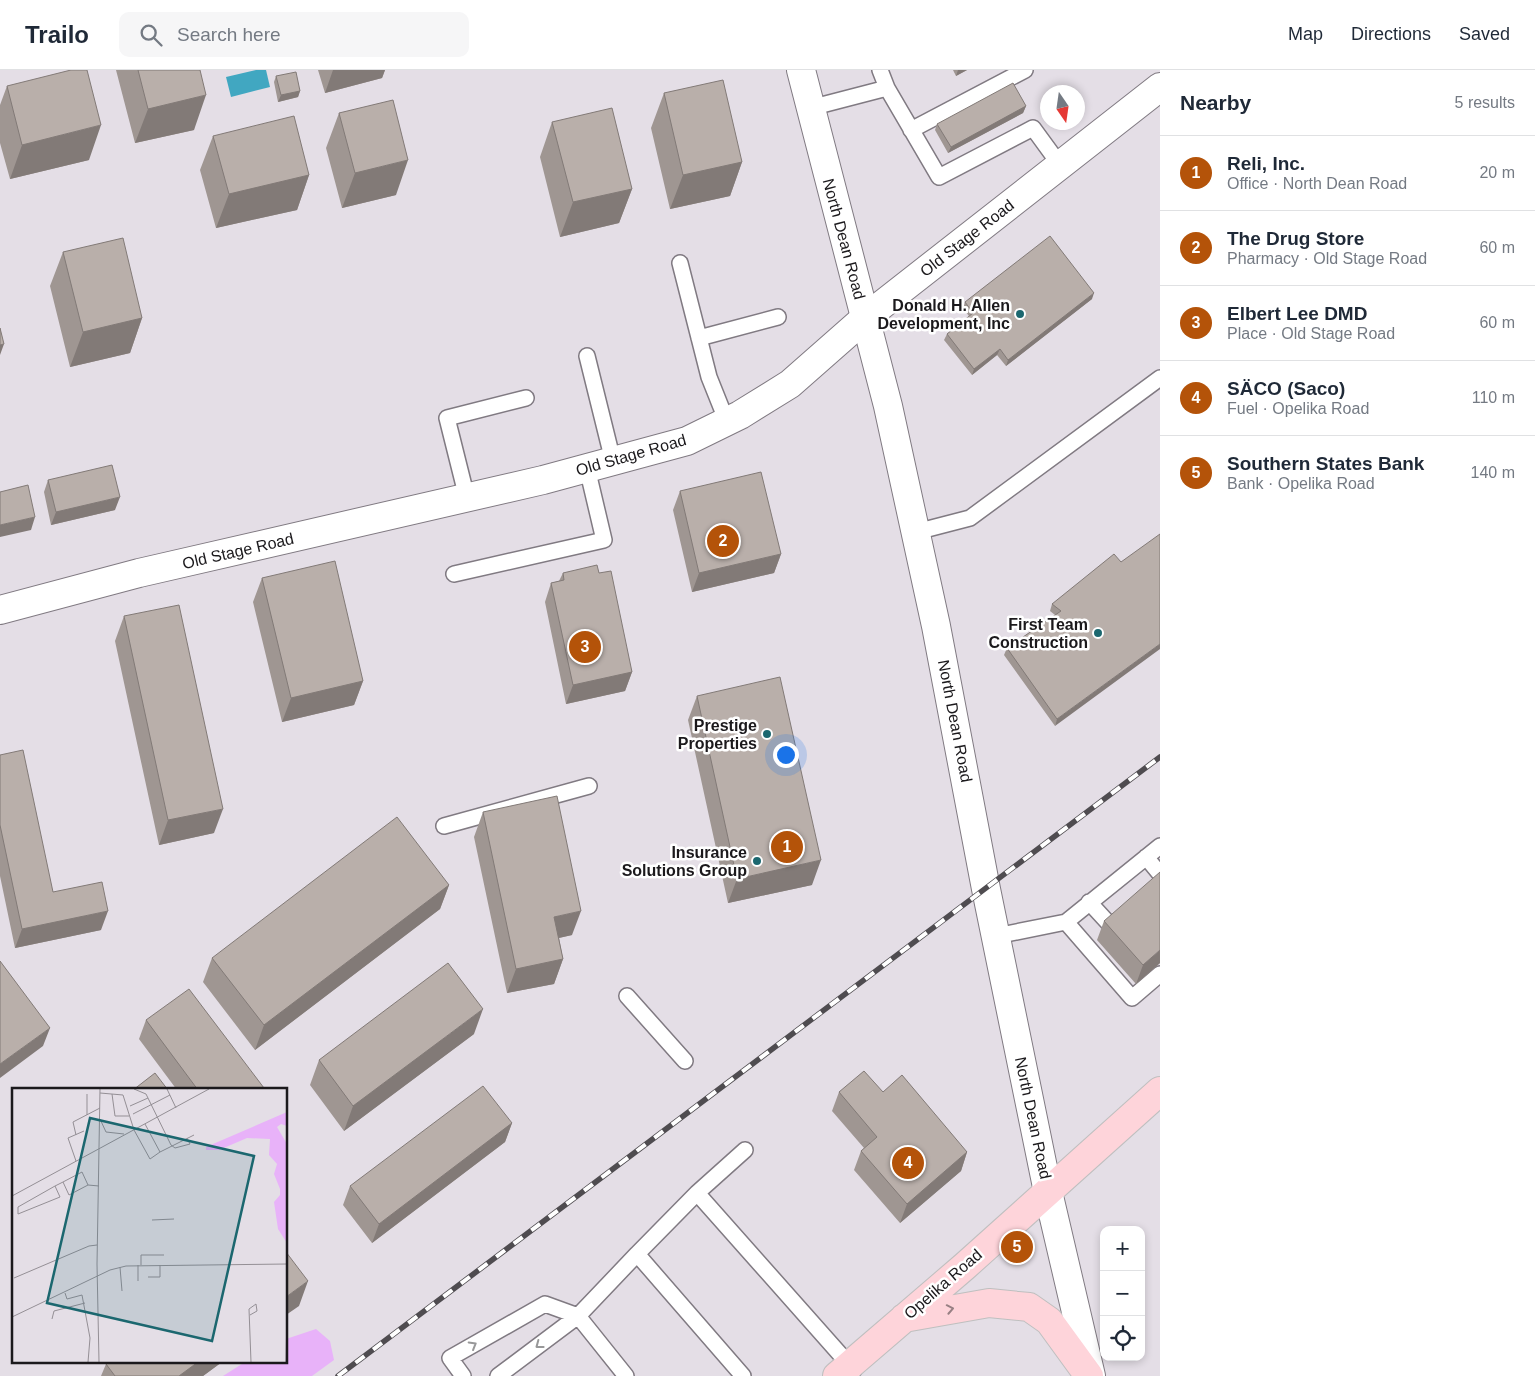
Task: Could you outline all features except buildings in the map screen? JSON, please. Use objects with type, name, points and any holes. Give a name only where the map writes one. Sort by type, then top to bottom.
[{"type":"main road","name":"Opelika Road","points":[[848,1372],[903,1319],[1160,1091]]},
{"type":"main road","points":[[903,1319],[990,1304],[1029,1307],[1049,1321],[1090,1376]]},
{"type":"street","name":"North Dean Road","points":[[801,70],[888,406],[916,532],[1048,1192],[1090,1376]]},
{"type":"street","name":"Old Stage Road","points":[[0,610],[140,573],[467,498],[687,441],[740,416],[790,384],[865,318],[1160,87]]},
{"type":"lane","points":[[880,70],[887,88],[940,177],[1033,128],[1060,164]]},
{"type":"lane","points":[[911,130],[1025,70]]},
{"type":"lane","points":[[810,108],[887,88]]},
{"type":"lane","points":[[680,263],[709,377],[727,422]]},
{"type":"lane","points":[[699,338],[778,317]]},
{"type":"lane","points":[[454,574],[604,540],[600,465],[587,356]]},
{"type":"lane","points":[[916,532],[970,518],[1160,378]]},
{"type":"lane","points":[[467,498],[447,418],[526,398]]},
{"type":"lane","points":[[444,826],[589,786]]},
{"type":"lane","points":[[996,936],[1066,922],[1160,846]]},
{"type":"lane","points":[[1146,857],[1160,874]]},
{"type":"lane","points":[[1089,902],[1112,927]]},
{"type":"lane","points":[[1066,922],[1132,998],[1157,976]]},
{"type":"lane","points":[[627,996],[685,1061]]},
{"type":"lane","points":[[498,1376],[578,1316],[698,1193],[745,1150]]},
{"type":"lane","points":[[698,1193],[848,1372]]},
{"type":"lane","points":[[637,1254],[743,1376]]},
{"type":"lane","points":[[463,1376],[450,1358],[545,1304],[578,1316],[626,1376]]},
{"type":"shaded area","points":[[316,1329],[330,1341],[334,1360],[312,1376],[223,1376],[242,1364],[288,1364],[288,1338]]},
{"type":"water","points":[[256,70],[266,70],[270,87],[231,97],[226,77]]},
{"type":"railway","points":[[338,1376],[1160,757]]},
{"type":"place","name":"Donald H. Allen Development, Inc","points":[[1020,314]]},
{"type":"place","name":"The Drug Store","points":[[723,541]]},
{"type":"place","name":"First Team Construction","points":[[1098,633]]},
{"type":"place","name":"Elbert Lee DMD","points":[[585,647]]},
{"type":"place","name":"Prestige Properties","points":[[767,734]]},
{"type":"place","name":"Reli, Inc.","points":[[787,847]]},
{"type":"place","name":"Insurance Solutions Group","points":[[757,861]]},
{"type":"place","name":"SÄCO (Saco)","points":[[908,1163]]},
{"type":"place","name":"Southern States Bank","points":[[1017,1247]]}]
